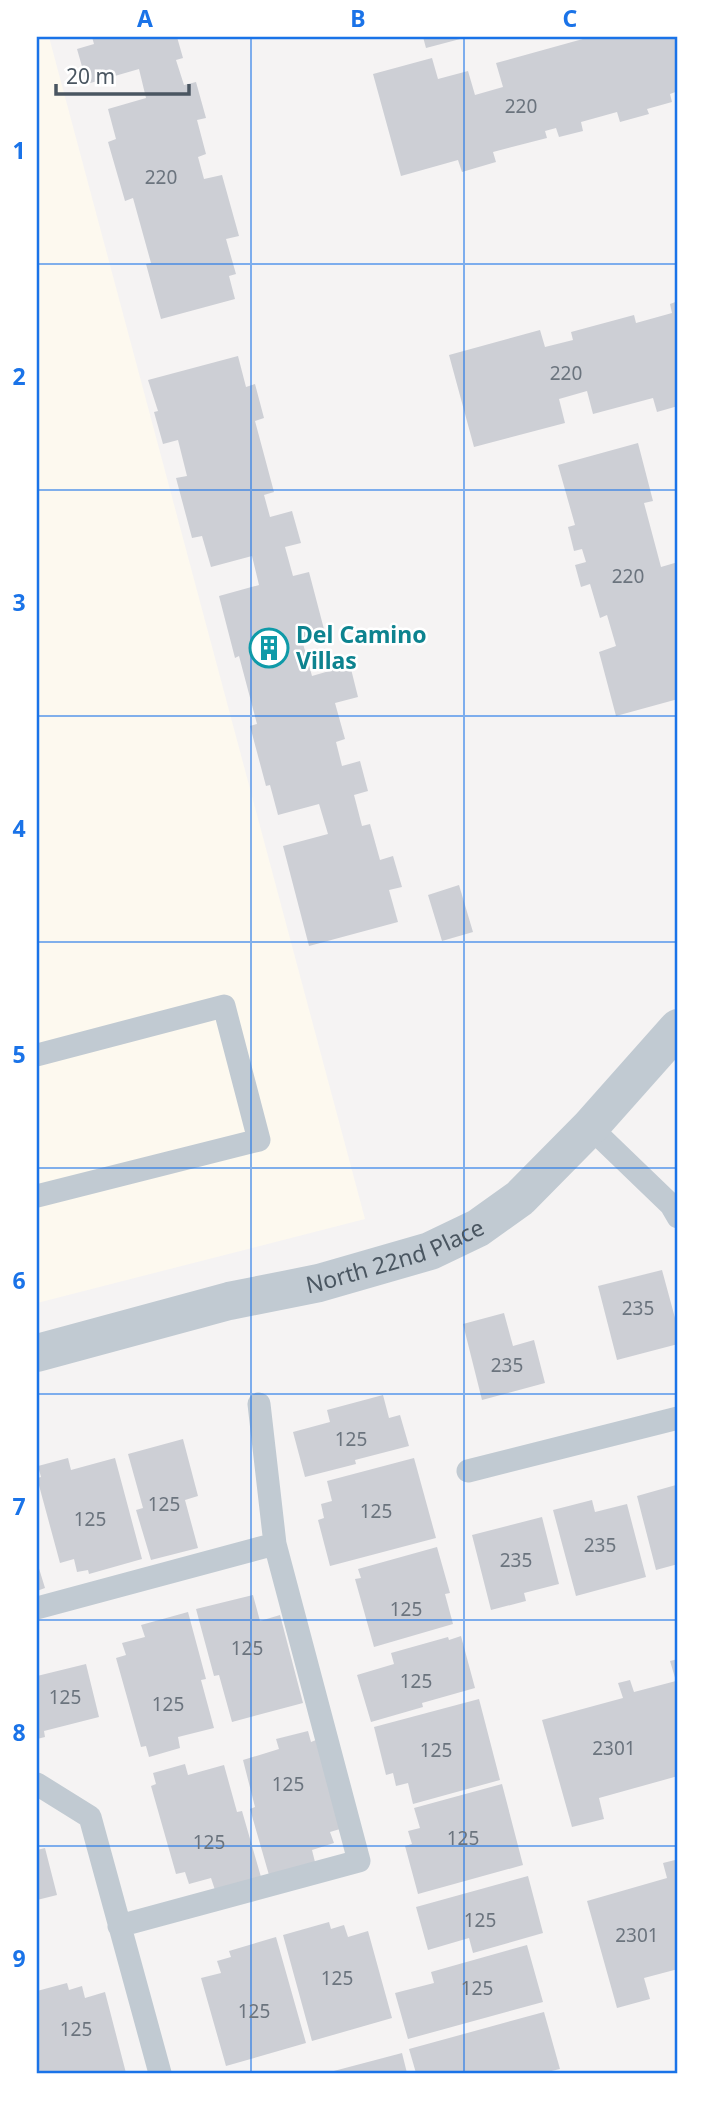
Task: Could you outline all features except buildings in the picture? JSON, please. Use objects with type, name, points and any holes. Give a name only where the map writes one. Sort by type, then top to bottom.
[{"type":"street","name":"North 22nd Place","points":[[37,1353],[229,1301],[319,1283],[430,1251],[478,1228],[520,1198],[590,1127],[678,1028]]},
{"type":"lane","points":[[37,1055],[224,1006],[258,1140],[37,1196]]},
{"type":"lane","points":[[590,1127],[671,1205],[678,1217]]},
{"type":"lane","points":[[119,1926],[359,1861],[275,1544],[259,1404]]},
{"type":"lane","points":[[468,1471],[678,1418]]},
{"type":"lane","points":[[37,1608],[275,1544]]},
{"type":"lane","points":[[37,1784],[90,1817],[160,2073]]},
{"type":"shaded area","points":[[37,37],[49,37],[365,1219],[37,1303]]},
{"type":"place","name":"Del Camino Villas","points":[[269,648]]}]
